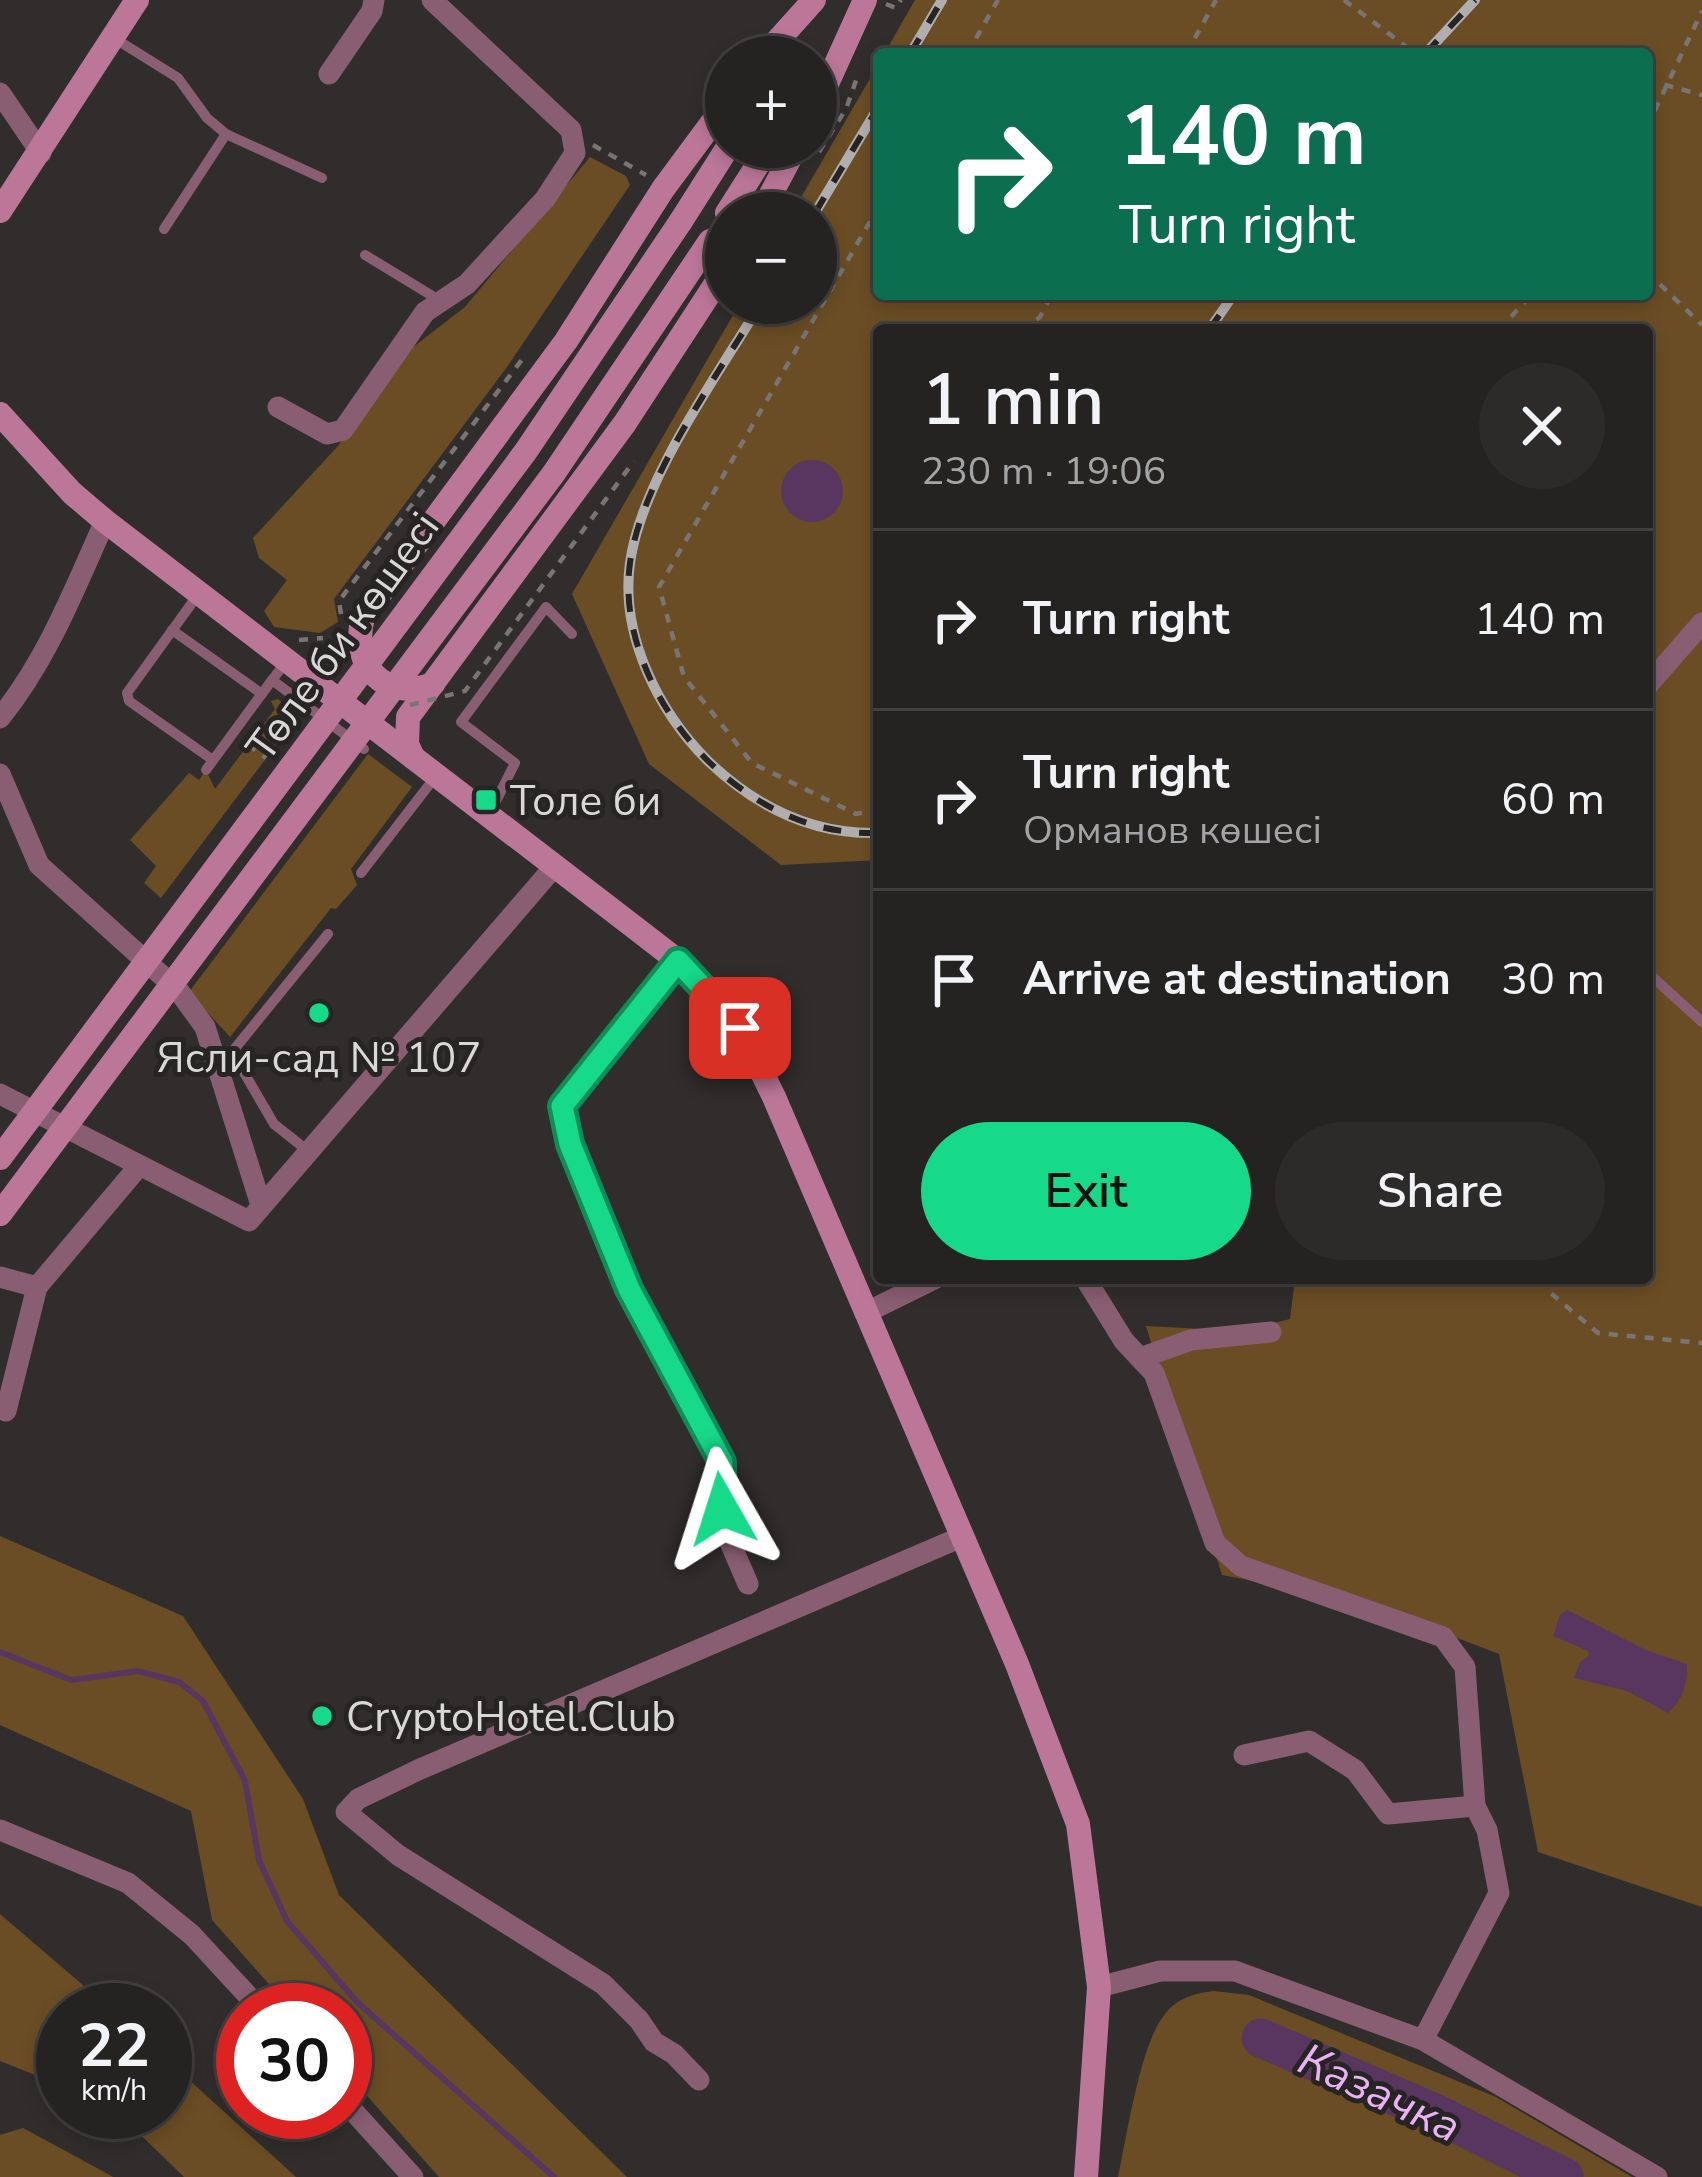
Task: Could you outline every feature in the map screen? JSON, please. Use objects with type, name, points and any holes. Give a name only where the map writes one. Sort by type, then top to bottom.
[{"type":"main road","points":[[0,211],[137,0]]},
{"type":"main road","points":[[784,36],[817,0]]},
{"type":"main road","points":[[796,36],[817,0]]},
{"type":"main road","points":[[837,41],[864,0]]},
{"type":"main road","points":[[837,61],[864,0]]},
{"type":"main road","points":[[434,684],[403,689],[372,673],[359,652],[363,617],[566,341],[705,132]]},
{"type":"main road","name":"Төле би көшесі","points":[[0,1158],[499,488],[715,168]]},
{"type":"main road","name":"Төле би көшесі","points":[[0,1214],[554,473],[705,248]]},
{"type":"main road","points":[[413,758],[405,730],[408,717],[625,424],[705,300]]},
{"type":"main road","points":[[0,414],[72,494],[282,662],[678,961],[740,1028],[774,1097],[959,1538],[1017,1664],[1078,1824],[1099,1988],[1086,2177]]},
{"type":"street","points":[[329,74],[372,11],[374,0]]},
{"type":"street","points":[[278,407],[327,434],[343,430],[425,312],[467,284],[545,199],[575,153],[573,134],[536,93],[432,0]]},
{"type":"street","points":[[0,93],[40,153]]},
{"type":"street","points":[[0,718],[24,688],[57,629],[105,521]]},
{"type":"street","points":[[1653,679],[1702,623]]},
{"type":"street","points":[[0,774],[39,865],[178,990],[205,1027],[261,1205]]},
{"type":"street","points":[[0,1094],[249,1220],[554,867]]},
{"type":"street","points":[[678,961],[568,1094],[562,1122],[629,1289],[722,1462],[723,1526],[748,1584]]},
{"type":"street","points":[[6,1411],[38,1286],[139,1166]]},
{"type":"street","points":[[0,1277],[38,1286]]},
{"type":"street","points":[[865,1313],[925,1284]]},
{"type":"street","points":[[1089,1284],[1124,1341],[1154,1372],[1215,1543],[1240,1566],[1443,1637],[1465,1667],[1475,1806],[1487,1830],[1499,1893],[1423,2040]]},
{"type":"street","points":[[1140,1358],[1191,1340],[1270,1332]]},
{"type":"street","points":[[699,2080],[674,2054],[654,2042],[603,1984],[398,1855],[346,1812],[358,1799],[418,1770],[959,1538]]},
{"type":"street","points":[[1244,1755],[1309,1741],[1355,1770],[1388,1814],[1475,1806]]},
{"type":"street","points":[[0,1830],[128,1883],[192,1934],[236,1983]]},
{"type":"street","points":[[1099,1988],[1160,1971],[1235,1971],[1423,2040],[1657,2177]]},
{"type":"street","points":[[372,2132],[412,2177]]},
{"type":"lane","points":[[113,38],[178,78],[207,118],[226,134],[322,178]]},
{"type":"lane","points":[[164,229],[226,134]]},
{"type":"lane","points":[[364,255],[442,301]]},
{"type":"lane","points":[[198,595],[130,686],[129,700],[209,765],[282,662],[364,749]]},
{"type":"lane","points":[[488,816],[514,763],[461,722],[546,607],[572,634]]},
{"type":"lane","points":[[172,630],[262,694]]},
{"type":"lane","points":[[361,873],[436,776]]},
{"type":"lane","points":[[308,1151],[274,1124],[232,1052],[328,934]]},
{"type":"lane","points":[[1653,977],[1702,1022]]},
{"type":"path","points":[[886,0],[896,8],[901,0]]},
{"type":"path","points":[[970,48],[998,0]]},
{"type":"path","points":[[1189,48],[1216,0]]},
{"type":"path","points":[[1344,0],[1408,48]]},
{"type":"path","points":[[1653,116],[1702,11]]},
{"type":"path","points":[[1653,81],[1702,95]]},
{"type":"path","points":[[573,134],[651,179]]},
{"type":"path","points":[[873,216],[659,587],[684,677],[752,763],[856,814],[873,810]]},
{"type":"path","points":[[1653,278],[1702,325]]},
{"type":"path","points":[[1030,324],[1049,300]]},
{"type":"path","points":[[1504,324],[1526,300]]},
{"type":"path","points":[[404,706],[465,691],[634,461]]},
{"type":"path","points":[[282,662],[293,639],[323,638]]},
{"type":"path","points":[[248,746],[266,758]]},
{"type":"path","points":[[1546,1284],[1598,1333],[1702,1343]]},
{"type":"shaded area","points":[[915,0],[1702,0],[1702,1907],[1538,1852],[1499,1654],[1369,1604],[1222,1575],[1146,1326],[1241,1331],[1290,1319],[1294,1284],[1653,1284],[1653,324],[873,324],[873,860],[781,865],[649,764],[572,594],[728,324],[837,324],[837,192],[804,192],[818,168],[837,168],[837,135],[873,73],[873,300],[1653,300],[1653,48],[887,48]]},
{"type":"shaded area","points":[[590,157],[626,176],[630,185],[507,367],[334,599],[338,622],[320,633],[274,627],[264,611],[287,580],[259,558],[253,538],[338,446],[408,351],[465,307]]},
{"type":"shaded area","points":[[812,460],[834,469],[843,491],[834,513],[812,522],[790,513],[781,491],[790,469]]},
{"type":"shaded area","points":[[278,699],[298,716],[161,898],[144,883],[156,866],[130,840],[189,773],[199,780],[206,770],[215,789],[275,709],[271,701]]},
{"type":"shaded area","points":[[368,754],[412,787],[351,869],[357,885],[336,909],[331,908],[230,1037],[189,992]]},
{"type":"shaded area","points":[[0,1536],[183,1616],[303,1799],[339,1895],[627,2177],[439,2177],[372,2101],[372,1983],[268,1983],[212,1920],[191,1811],[0,1725]]},
{"type":"shaded area","points":[[1567,1610],[1646,1650],[1687,1664],[1684,1691],[1673,1708],[1668,1713],[1627,1691],[1574,1678],[1580,1662],[1589,1656],[1588,1651],[1553,1636],[1560,1615]]},
{"type":"shaded area","points":[[0,1914],[80,1983],[36,1983],[36,2075],[0,2061]]},
{"type":"shaded area","points":[[1214,1991],[1249,1995],[1496,2097],[1632,2177],[1118,2177],[1136,2091],[1156,2028],[1181,2000]]},
{"type":"shaded area","points":[[192,2083],[216,2104],[216,2139],[254,2139],[296,2177],[184,2177],[145,2139],[192,2139]]},
{"type":"shaded area","points":[[23,2128],[113,2177],[0,2177],[0,2135]]},
{"type":"waterway","points":[[0,1652],[71,1680],[138,1671],[179,1682],[203,1701],[245,1781],[259,1860],[287,1921],[357,2002],[554,2177]]},
{"type":"waterway","name":"Казачка","points":[[1261,2038],[1439,2115],[1564,2177]]},
{"type":"railway","points":[[914,48],[942,0]]},
{"type":"railway","points":[[1431,48],[1475,0]]},
{"type":"railway","points":[[828,192],[873,116]]},
{"type":"railway","points":[[1213,324],[1230,300]]},
{"type":"railway","points":[[748,324],[665,463],[637,531],[628,590],[637,644],[673,719],[726,777],[786,815],[831,829],[873,833]]},
{"type":"place","name":"Толе би","points":[[486,800]]},
{"type":"place","name":"Ясли-сад № 107","points":[[319,1013]]},
{"type":"place","name":"CryptoHotel.Club","points":[[322,1716]]},
{"type":"route","points":[[722,1509],[722,1462],[629,1289],[570,1144],[562,1106],[678,961],[740,1028]]}]
